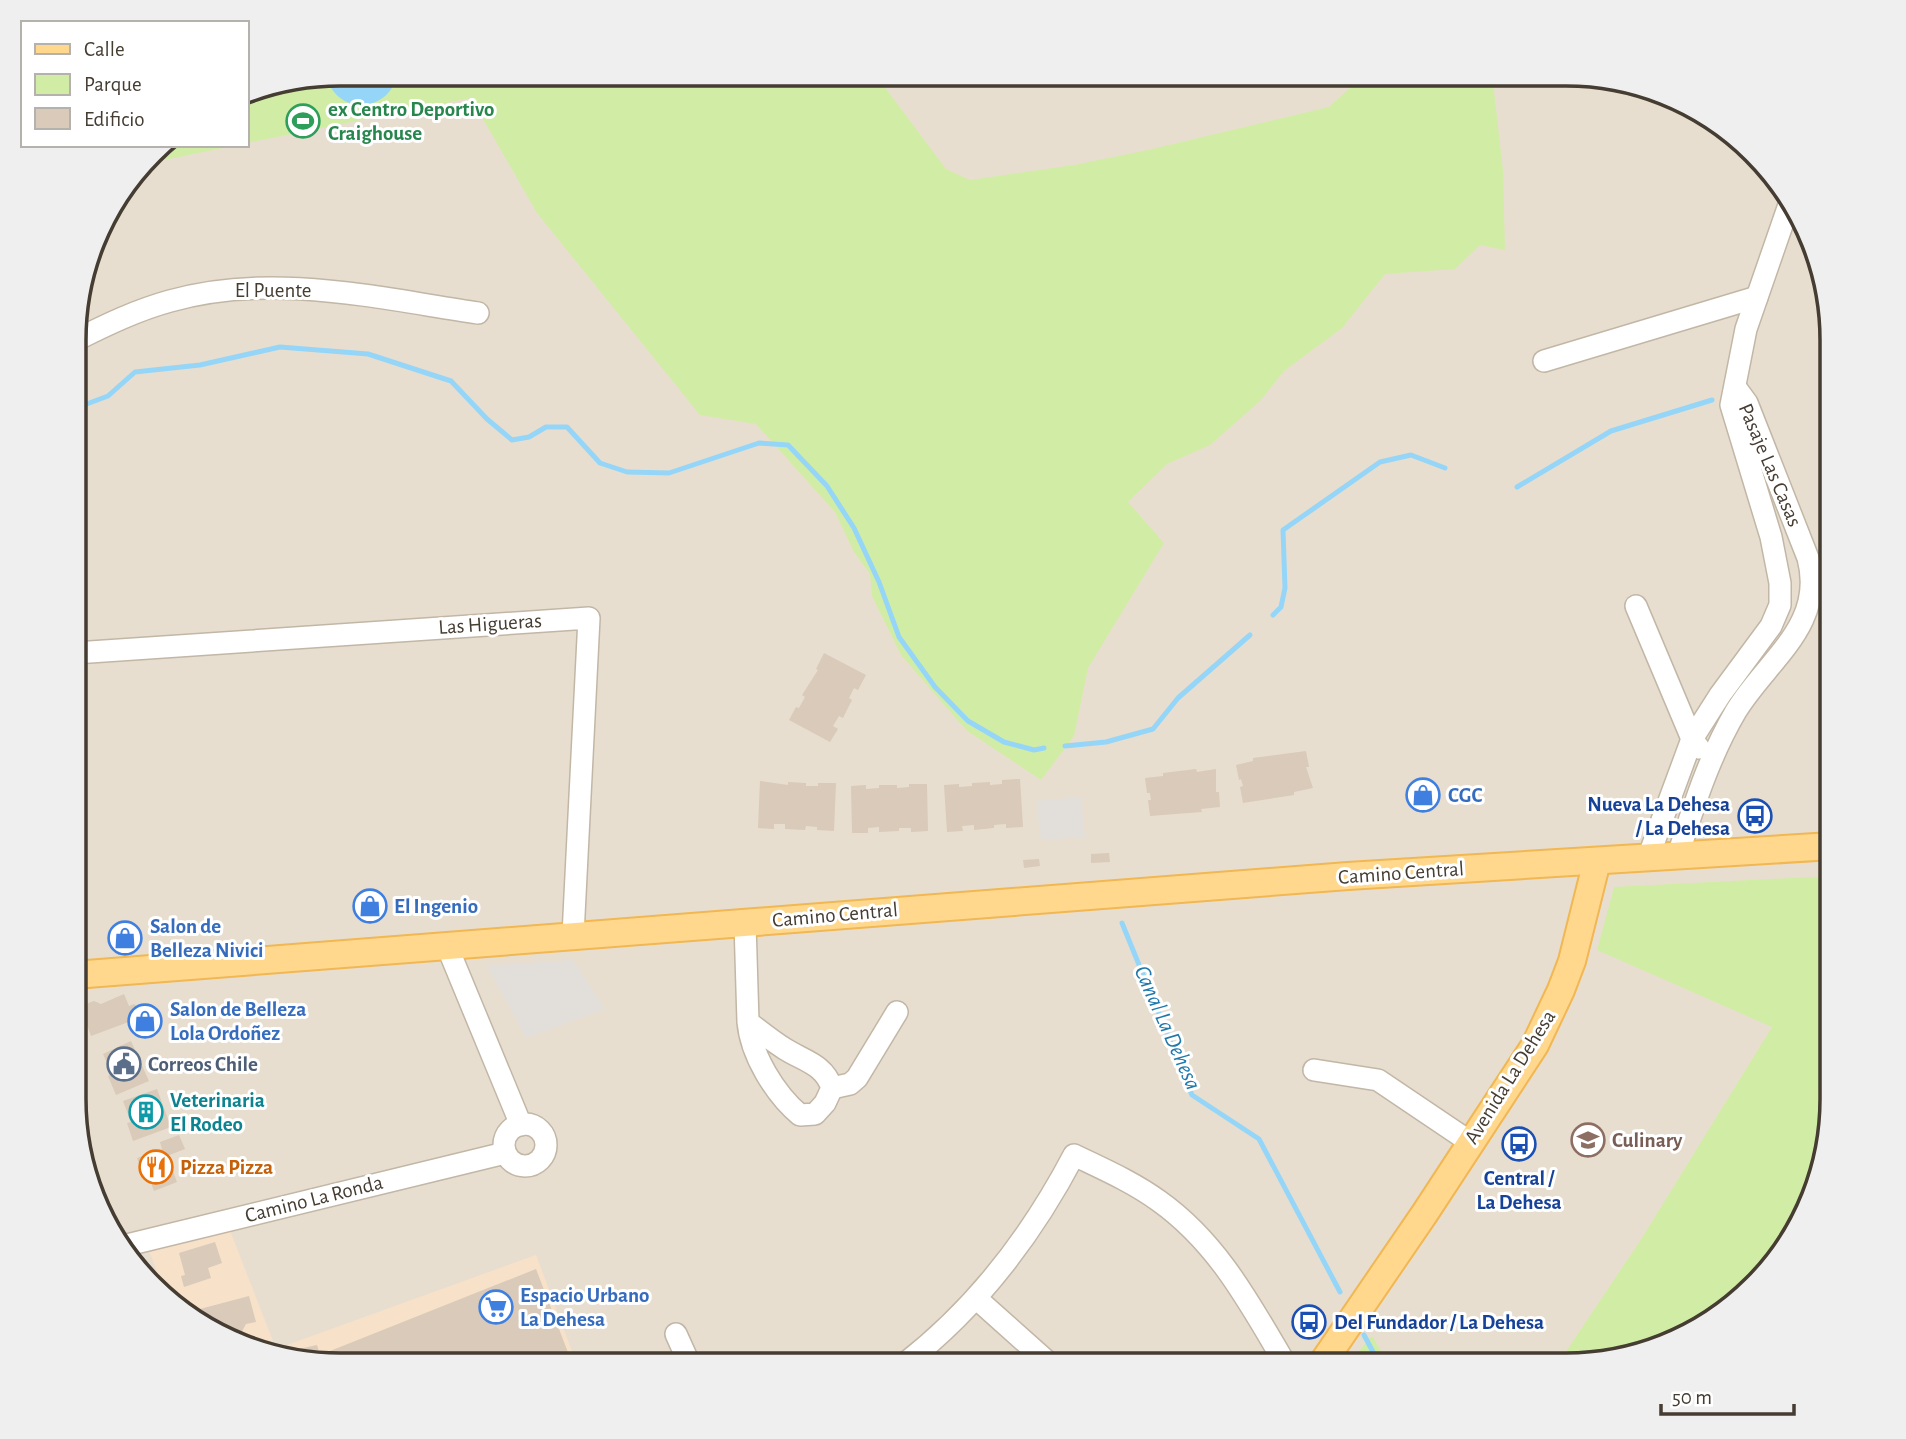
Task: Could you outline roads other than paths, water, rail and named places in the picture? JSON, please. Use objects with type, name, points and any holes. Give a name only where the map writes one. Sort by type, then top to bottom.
[{"type":"main road","points":[[1597,861],[1820,847]]},
{"type":"main road","name":"Camino Central","points":[[86,974],[1335,877],[1597,861]]},
{"type":"main road","name":"Avenida La Dehesa","points":[[1329,1353],[1535,1045],[1572,961],[1597,861]]},
{"type":"street","name":"Pasaje Las Casas","points":[[1648,858],[1692,739],[1770,626],[1780,605],[1780,583],[1771,537],[1731,405],[1741,351],[1786,213]]},
{"type":"street","name":"El Puente","points":[[86,336],[160,304],[201,293],[232,289],[293,288],[478,313]]},
{"type":"street","points":[[1544,361],[1757,297]]},
{"type":"street","name":"Pasaje Las Casas","points":[[1678,855],[1703,776],[1737,710],[1802,623],[1811,596],[1811,569],[1808,558],[1746,403],[1736,388]]},
{"type":"street","points":[[1636,606],[1692,739],[1710,763]]},
{"type":"street","name":"Las Higueras","points":[[86,652],[589,618],[573,935]]},
{"type":"street","points":[[745,923],[748,1022],[750,1038],[770,1081],[788,1105],[800,1115],[815,1114],[825,1103],[832,1088],[828,1077],[816,1065],[786,1050],[748,1022]]},
{"type":"street","points":[[447,946],[521,1125]]},
{"type":"street","points":[[832,1088],[841,1087],[858,1078],[897,1012]]},
{"type":"street","points":[[1314,1070],[1378,1080],[1470,1142]]},
{"type":"street","points":[[521,1125],[537,1128],[546,1143],[545,1152],[534,1165],[517,1165],[505,1153],[505,1141],[510,1130],[521,1125]]},
{"type":"street","name":"Camino La Ronda","points":[[130,1244],[505,1153]]},
{"type":"street","points":[[916,1353],[977,1299],[1037,1221],[1074,1154],[1146,1192],[1198,1232],[1233,1276],[1279,1353]]},
{"type":"street","points":[[977,1299],[1038,1353]]},
{"type":"street","points":[[676,1334],[685,1353]]},
{"type":"water","points":[[331,86],[392,86],[384,97],[374,103],[362,105],[340,98]]},
{"type":"waterway","points":[[86,404],[108,396],[135,372],[200,365],[280,347],[368,354],[451,381],[487,419],[512,440],[529,437],[546,427],[567,427],[600,463],[627,472],[669,473],[759,443],[788,445],[827,486],[854,528],[879,582],[899,637],[935,687],[968,721],[1004,742],[1034,750],[1044,748]]},
{"type":"waterway","points":[[1517,487],[1611,431],[1712,400]]},
{"type":"waterway","points":[[1273,615],[1281,607],[1285,588],[1283,530],[1380,462],[1411,455],[1445,468]]},
{"type":"waterway","points":[[1065,746],[1106,742],[1153,729],[1178,698],[1250,635]]},
{"type":"waterway","name":"Canal La Dehesa","points":[[1122,923],[1192,1095],[1259,1139],[1340,1292]]},
{"type":"waterway","name":"Canal La Dehesa","points":[[1364,1335],[1374,1353]]},
{"type":"place","name":"ex Centro Deportivo Craighouse","points":[[303,121]]},
{"type":"place","name":"CGC","points":[[1423,795]]},
{"type":"place","name":"Nueva La Dehesa / La Dehesa","points":[[1755,816]]},
{"type":"place","name":"El Ingenio","points":[[370,906]]},
{"type":"place","name":"Salon de Belleza Nivici","points":[[125,938]]},
{"type":"place","name":"Salon de Belleza Lola Ordoñez","points":[[145,1021]]},
{"type":"place","name":"Correos Chile","points":[[124,1064]]},
{"type":"place","name":"Veterinaria El Rodeo","points":[[146,1112]]},
{"type":"place","name":"Culinary","points":[[1588,1140]]},
{"type":"place","name":"Central / La Dehesa","points":[[1519,1144]]},
{"type":"place","name":"Pizza Pizza","points":[[156,1167]]},
{"type":"place","name":"Espacio Urbano La Dehesa","points":[[496,1307]]},
{"type":"place","name":"Del Fundador / La Dehesa","points":[[1309,1322]]}]
